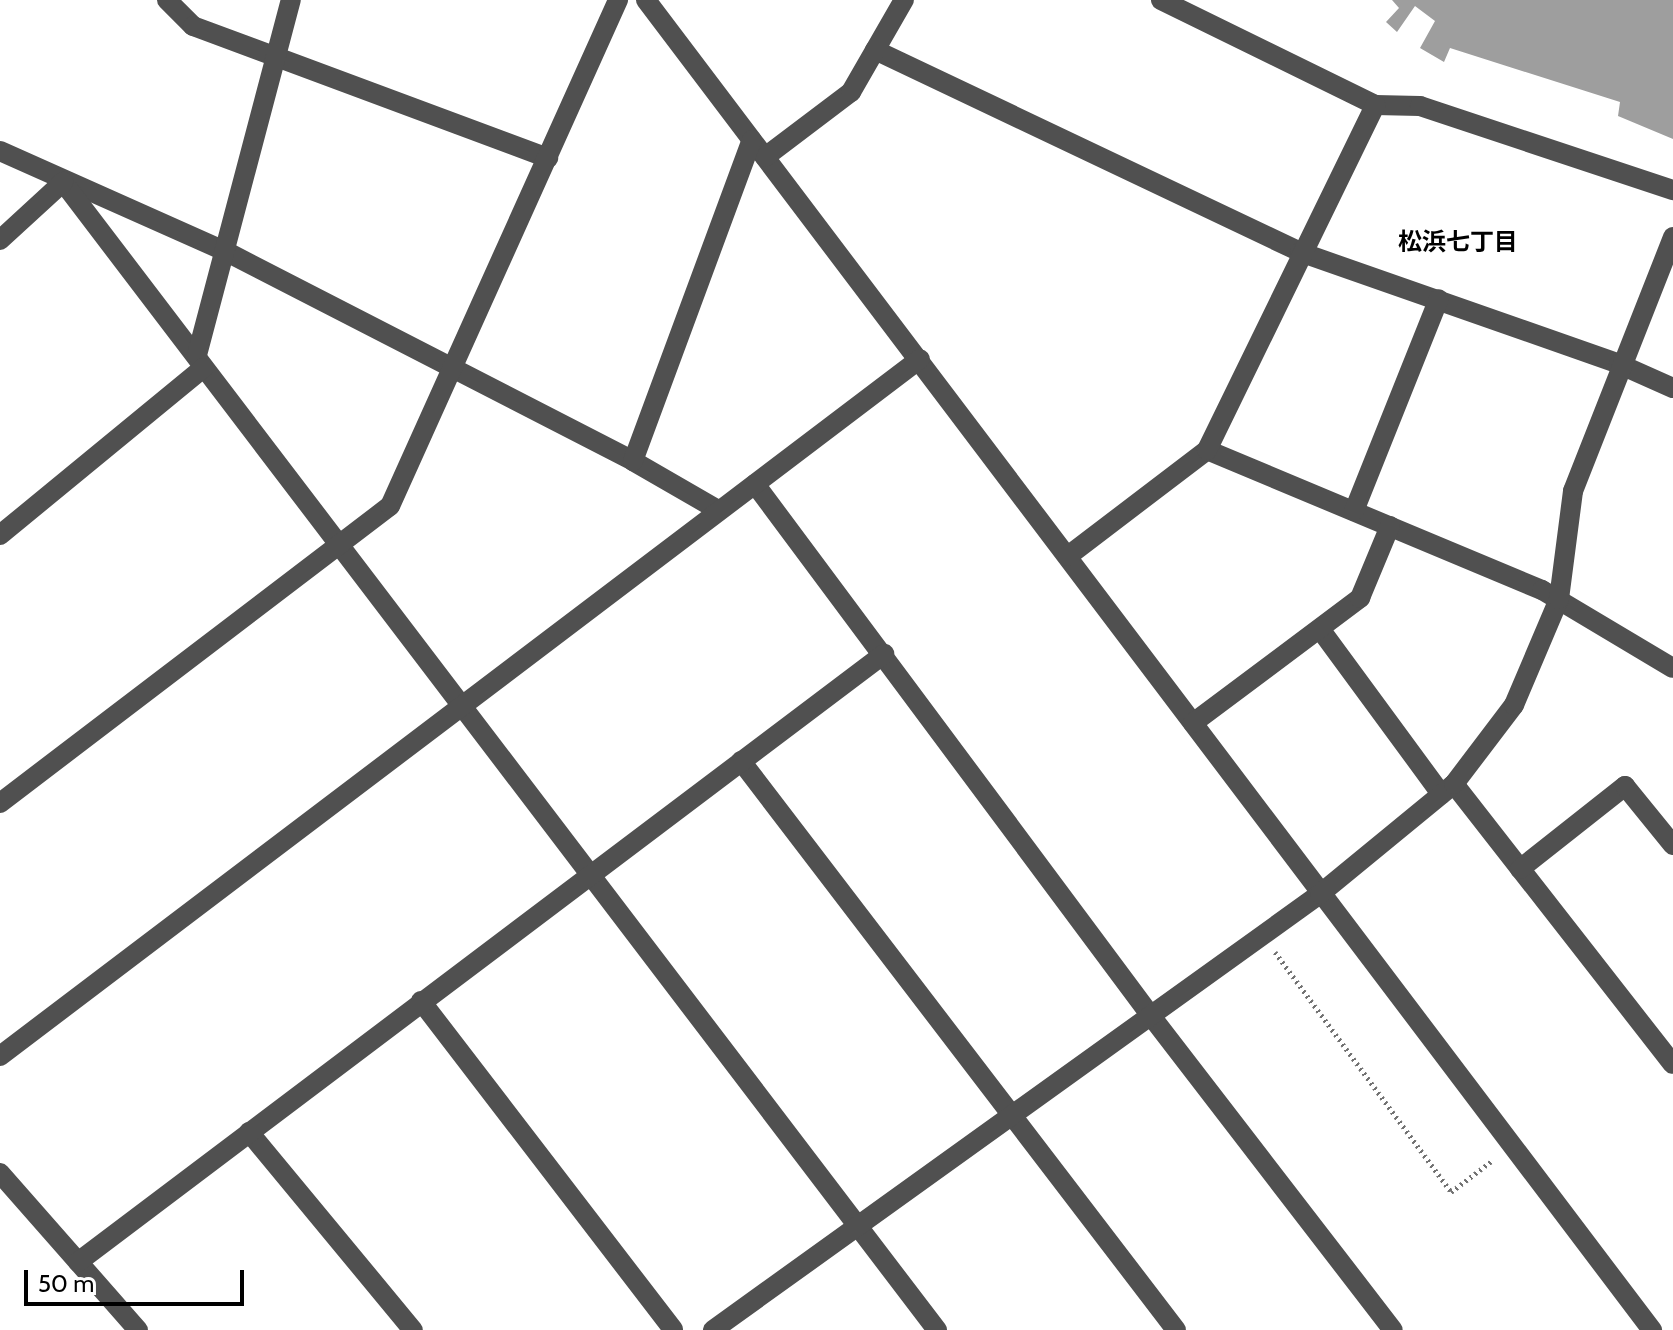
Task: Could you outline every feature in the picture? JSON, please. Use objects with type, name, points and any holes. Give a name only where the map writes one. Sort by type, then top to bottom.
[{"type":"street","points":[[167,0],[193,26],[548,158]]},
{"type":"street","points":[[0,535],[200,362],[274,54],[291,0]]},
{"type":"street","points":[[0,803],[390,506],[456,368],[618,0]]},
{"type":"street","points":[[646,0],[1652,1330]]},
{"type":"street","points":[[765,157],[851,92],[904,0]]},
{"type":"street","points":[[1161,0],[1375,105],[1420,106],[1673,190]]},
{"type":"street","points":[[875,50],[1300,252],[1619,364],[1673,388]]},
{"type":"street","points":[[1068,556],[1207,450],[1300,252],[1375,105]]},
{"type":"street","points":[[633,461],[752,140]]},
{"type":"street","points":[[0,151],[63,182],[225,251],[456,368],[633,461],[718,510]]},
{"type":"street","points":[[0,240],[63,182]]},
{"type":"street","points":[[63,182],[861,1225],[937,1330]]},
{"type":"street","points":[[713,1330],[1263,936],[1320,894],[1448,789],[1514,705],[1559,599],[1573,491],[1619,364],[1673,237]]},
{"type":"street","points":[[1354,511],[1439,299]]},
{"type":"street","points":[[0,1056],[920,359]]},
{"type":"street","points":[[1207,450],[1559,599],[1666,664],[1673,643]]},
{"type":"street","points":[[755,484],[1151,1016],[1393,1330]]},
{"type":"street","points":[[1193,723],[1360,598],[1390,526]]},
{"type":"street","points":[[1320,629],[1448,789],[1520,869],[1673,1064]]},
{"type":"street","points":[[78,1262],[884,654]]},
{"type":"street","points":[[741,761],[1176,1330]]},
{"type":"street","points":[[1520,869],[1625,786],[1673,845]]},
{"type":"street","points":[[421,1001],[673,1330]]},
{"type":"street","points":[[249,1132],[413,1330]]},
{"type":"street","points":[[0,1173],[138,1330]]},
{"type":"path","points":[[1263,936],[1451,1192],[1513,1145]]},
{"type":"shaded area","points":[[1392,0],[1673,0],[1673,139],[1618,116],[1620,102],[1450,48],[1444,62],[1420,48],[1435,21],[1415,6],[1397,32],[1386,22],[1399,8]]},
{"type":"district","name":"松浜七丁目","points":[[1458,242]]}]
